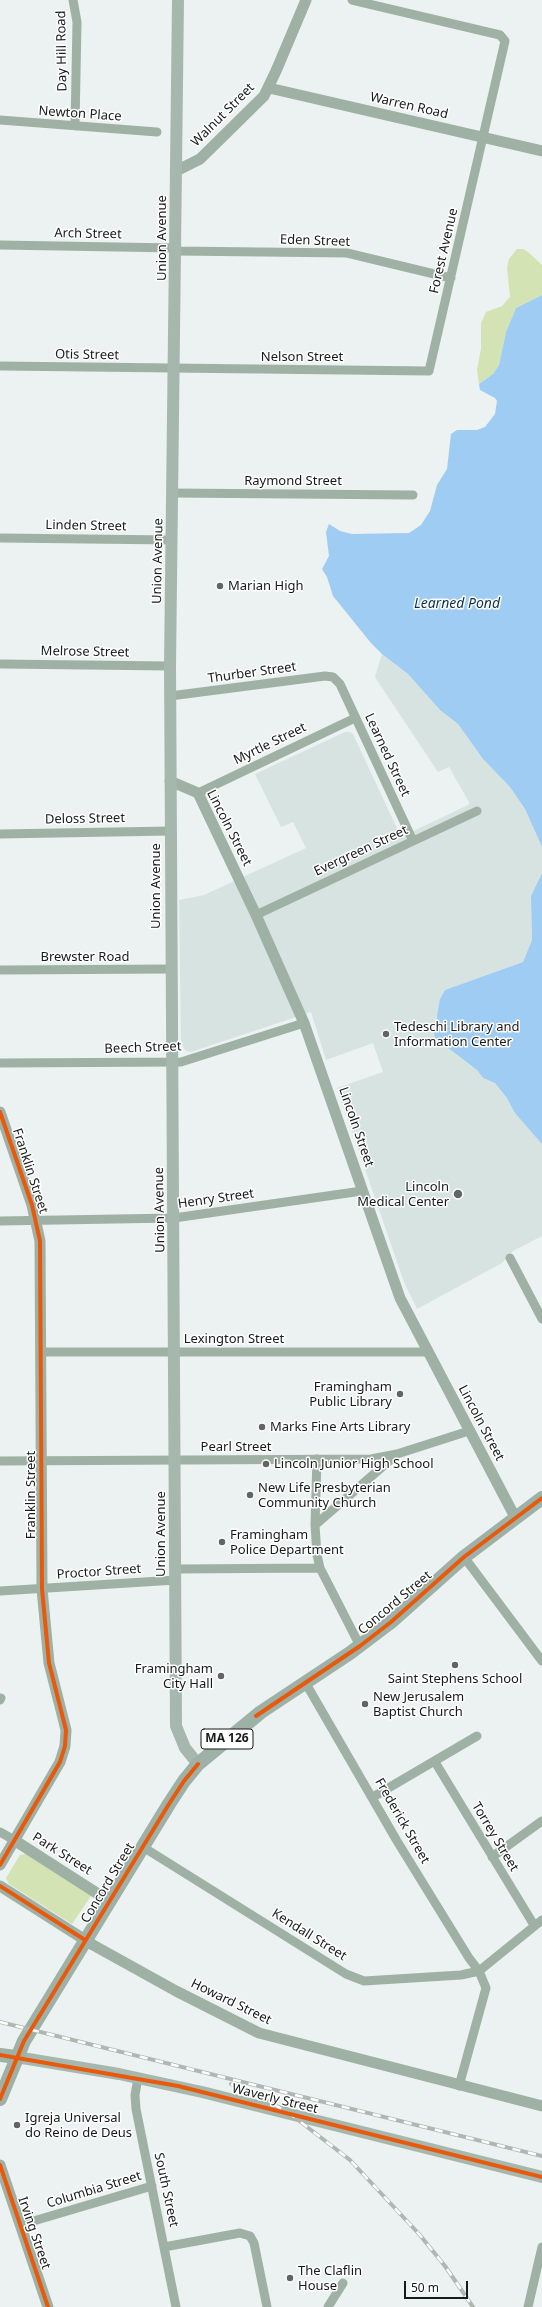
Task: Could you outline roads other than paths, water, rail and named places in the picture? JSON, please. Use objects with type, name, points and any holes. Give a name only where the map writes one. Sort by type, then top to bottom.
[{"type":"main road","name":"Union Avenue","points":[[178,0],[170,666],[170,969],[174,1218],[176,1726],[184,1748],[198,1764]]},
{"type":"main road","name":"Concord Street","points":[[16,2057],[142,1846],[178,1790],[198,1764],[261,1712],[360,1646],[391,1622],[464,1557],[542,1498]]},
{"type":"main road","name":"Waverly Street","points":[[0,2055],[138,2078],[289,2113],[542,2177]]},
{"type":"main road","name":"MA 126","points":[[0,2099],[16,2057]]},
{"type":"street","name":"Day Hill Road","points":[[73,0],[77,13],[78,32],[75,126]]},
{"type":"street","name":"Walnut Street","points":[[176,171],[200,159],[257,104],[269,88],[306,0]]},
{"type":"street","name":"Forest Avenue","points":[[352,0],[500,35],[504,38],[504,51],[429,371]]},
{"type":"street","name":"Warren Road","points":[[269,88],[542,151]]},
{"type":"street","name":"Newton Place","points":[[0,120],[157,132]]},
{"type":"street","name":"Arch Street","points":[[0,245],[176,249]]},
{"type":"street","name":"Eden Street","points":[[176,249],[346,253],[451,278]]},
{"type":"street","name":"Otis Street","points":[[0,366],[174,369]]},
{"type":"street","name":"Nelson Street","points":[[174,369],[429,371]]},
{"type":"street","name":"Raymond Street","points":[[172,493],[413,495]]},
{"type":"street","name":"Linden Street","points":[[0,538],[172,540]]},
{"type":"street","name":"Melrose Street","points":[[0,664],[170,666]]},
{"type":"street","name":"Thurber Street","points":[[170,696],[325,676],[337,680]]},
{"type":"street","name":"Learned Street","points":[[337,680],[413,841]]},
{"type":"street","name":"Myrtle Street","points":[[198,793],[355,718]]},
{"type":"street","name":"Lincoln Street","points":[[170,781],[198,793],[256,915],[304,1023],[394,1283],[427,1352],[515,1517]]},
{"type":"street","name":"Evergreen Street","points":[[256,915],[477,811]]},
{"type":"street","name":"Deloss Street","points":[[0,834],[170,831]]},
{"type":"street","name":"Brewster Road","points":[[0,970],[170,969]]},
{"type":"street","name":"Beech Street","points":[[0,1063],[172,1062],[191,1059],[304,1023]]},
{"type":"street","name":"Franklin Street","points":[[0,1112],[36,1220],[40,1241],[42,1589],[48,1652],[64,1719],[65,1746],[56,1772],[0,1865]]},
{"type":"street","name":"Henry Street","points":[[0,1221],[174,1218],[362,1191]]},
{"type":"street","points":[[510,1258],[542,1319]]},
{"type":"street","name":"Lexington Street","points":[[41,1352],[427,1352]]},
{"type":"street","name":"Pearl Street","points":[[0,1461],[371,1459],[397,1454],[469,1431]]},
{"type":"street","points":[[315,1525],[397,1454]]},
{"type":"street","points":[[316,1459],[315,1525],[320,1568],[360,1646]]},
{"type":"street","points":[[464,1557],[542,1661]]},
{"type":"street","name":"Proctor Street","points":[[0,1591],[42,1589],[176,1574],[264,1568],[320,1568]]},
{"type":"street","name":"Frederick Street","points":[[305,1682],[401,1847],[469,1958],[480,1971]]},
{"type":"street","points":[[373,1797],[477,1736]]},
{"type":"street","name":"Torrey Street","points":[[435,1762],[534,1926]]},
{"type":"street","points":[[492,1857],[542,1821]]},
{"type":"street","name":"Park Street","points":[[0,1832],[109,1901]]},
{"type":"street","name":"Kendall Street","points":[[142,1846],[356,1979],[373,1982],[461,1975],[480,1971]]},
{"type":"street","name":"Howard Street","points":[[1,1888],[85,1940],[176,1991],[259,2033],[459,2086],[542,2106]]},
{"type":"street","points":[[459,2086],[486,1988],[480,1971],[542,1920]]},
{"type":"street","name":"South Street","points":[[138,2078],[135,2095],[136,2109],[176,2307]]},
{"type":"street","name":"Irving Street","points":[[0,2165],[48,2307]]},
{"type":"street","name":"Columbia Street","points":[[20,2225],[152,2186]]},
{"type":"street","points":[[164,2247],[240,2233],[248,2234],[254,2243],[267,2307]]},
{"type":"street","points":[[528,2307],[542,2247]]},
{"type":"street","points":[[328,2307],[343,2283]]},
{"type":"water","name":"Learned Pond","points":[[542,295],[542,847],[525,809],[510,787],[483,759],[458,724],[440,710],[408,674],[382,654],[371,643],[333,596],[327,577],[322,569],[329,556],[326,532],[329,524],[340,531],[352,534],[409,533],[421,525],[430,511],[437,485],[447,469],[451,434],[457,430],[477,430],[485,427],[495,414],[497,401],[495,398],[480,390],[479,384],[493,374],[499,365],[506,332],[516,308]]},
{"type":"water","points":[[542,873],[542,1144],[515,1113],[507,1098],[495,1083],[483,1078],[477,1070],[435,1038],[434,1033],[440,999],[445,990],[523,962],[532,940],[531,896]]},
{"type":"railway","points":[[0,2022],[542,2156]]},
{"type":"railway","points":[[231,2084],[253,2093],[289,2113],[350,2160],[419,2234],[445,2266],[473,2307]]},
{"type":"place","name":"Marian High","points":[[220,586]]},
{"type":"place","name":"Tedeschi Library and Information Center","points":[[386,1034]]},
{"type":"place","name":"Lincoln Medical Center","points":[[458,1194]]},
{"type":"place","name":"Framingham Public Library","points":[[400,1394]]},
{"type":"place","name":"Marks Fine Arts Library","points":[[262,1427]]},
{"type":"place","name":"Lincoln Junior High School","points":[[266,1464]]},
{"type":"place","name":"New Life Presbyterian Community Church","points":[[250,1495]]},
{"type":"place","name":"Framingham Police Department","points":[[222,1542]]},
{"type":"place","name":"Saint Stephens School","points":[[455,1665]]},
{"type":"place","name":"Framingham City Hall","points":[[221,1676]]},
{"type":"place","name":"New Jerusalem Baptist Church","points":[[365,1704]]},
{"type":"place","name":"Igreja Universal do Reino de Deus","points":[[17,2125]]},
{"type":"place","name":"The Claflin House","points":[[290,2278]]}]
